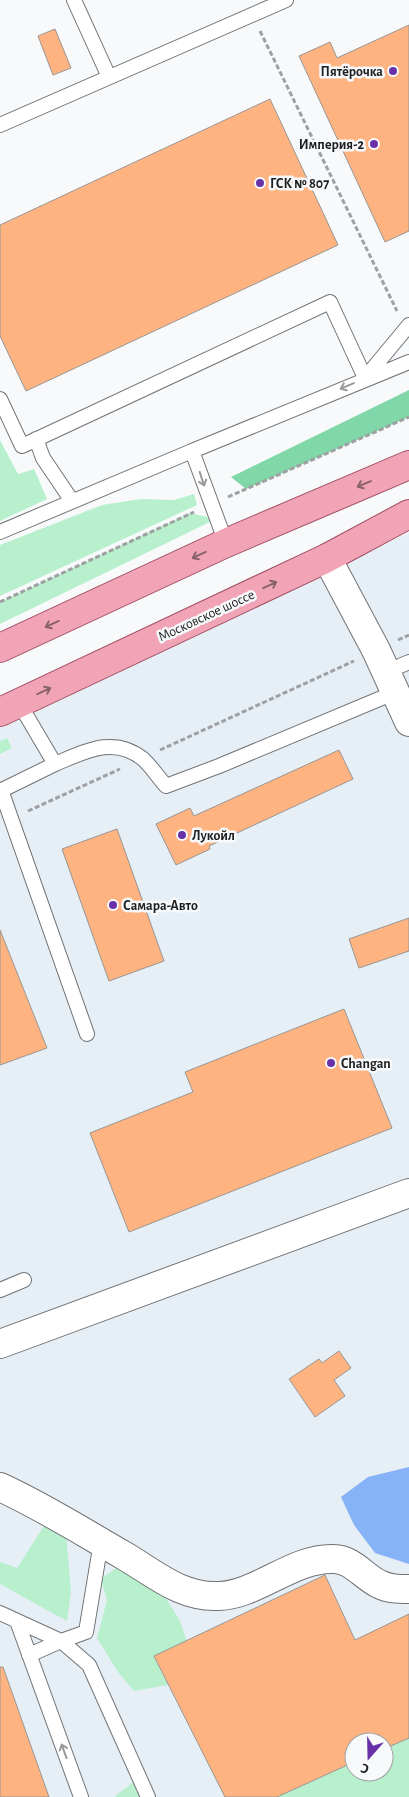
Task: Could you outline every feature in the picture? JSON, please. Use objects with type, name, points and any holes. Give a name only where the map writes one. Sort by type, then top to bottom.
[{"type":"main road","points":[[0,648],[226,543],[409,465]]},
{"type":"main road","name":"Московское шоссе","points":[[10,707],[327,558],[409,514]]},
{"type":"street","points":[[327,558],[392,669],[409,722]]},
{"type":"street","points":[[0,1344],[409,1193]]},
{"type":"street","points":[[0,1487],[101,1542],[161,1580],[184,1591],[203,1596],[230,1594],[318,1560],[336,1559],[352,1565],[378,1584],[394,1589],[409,1589]]},
{"type":"lane","points":[[74,0],[109,77]]},
{"type":"lane","points":[[0,125],[286,0]]},
{"type":"lane","points":[[0,399],[22,446],[330,302],[365,378]]},
{"type":"lane","points":[[365,378],[407,327]]},
{"type":"lane","points":[[0,532],[365,378],[409,362]]},
{"type":"lane","points":[[36,438],[44,458],[72,501]]},
{"type":"lane","points":[[192,451],[210,505],[226,543]]},
{"type":"lane","points":[[86,1034],[0,791],[98,746],[120,748],[142,758],[166,786],[219,766],[392,669]]},
{"type":"lane","points":[[10,707],[56,764]]},
{"type":"lane","points":[[0,1290],[24,1280]]},
{"type":"lane","points":[[29,1655],[86,1632],[101,1542]]},
{"type":"lane","points":[[0,1613],[61,1641],[89,1665],[148,1797]]},
{"type":"lane","points":[[17,1621],[81,1797]]},
{"type":"path","points":[[252,15],[407,327]]},
{"type":"path","points":[[0,602],[210,505],[409,417]]},
{"type":"path","points":[[11,819],[142,758],[392,669],[409,635]]},
{"type":"shaded area","points":[[409,533],[409,1747],[394,1744],[394,1732],[344,1732],[344,1773],[283,1797],[0,1797],[0,727]]},
{"type":"green space","points":[[409,390],[409,417],[246,489],[231,477]]},
{"type":"green space","points":[[0,440],[18,474],[34,469],[47,499],[0,521]]},
{"type":"green space","points":[[194,494],[197,505],[0,596],[0,545],[102,505],[141,499],[174,500]]},
{"type":"green space","points":[[190,513],[216,519],[0,624],[0,602]]},
{"type":"green space","points":[[7,738],[12,748],[0,754],[0,741]]},
{"type":"green space","points":[[44,1526],[66,1534],[71,1592],[67,1621],[0,1584],[0,1562],[17,1568]]},
{"type":"green space","points":[[120,1565],[147,1569],[179,1619],[187,1641],[154,1656],[168,1685],[134,1691],[118,1672],[97,1638],[107,1600],[101,1579]]},
{"type":"green space","points":[[409,1737],[409,1797],[277,1797],[344,1767],[344,1782],[394,1782],[394,1744]]},
{"type":"green space","points":[[140,1777],[148,1797],[115,1796]]},
{"type":"water","points":[[409,1467],[409,1564],[375,1553],[354,1525],[341,1497],[368,1477]]},
{"type":"building","name":"Империя-2","points":[[409,25],[409,231],[385,242],[299,56],[330,42],[337,58]]},
{"type":"building","points":[[55,29],[71,68],[53,75],[38,36]]},
{"type":"building","points":[[270,99],[338,245],[26,391],[0,336],[0,225]]},
{"type":"building","points":[[339,750],[353,779],[209,846],[210,849],[176,865],[156,824],[190,808],[194,816]]},
{"type":"building","name":"Самара-Авто","points":[[117,829],[164,961],[109,981],[62,849]]},
{"type":"building","points":[[409,918],[409,951],[359,968],[349,939]]},
{"type":"building","points":[[0,930],[47,1048],[0,1065]]},
{"type":"building","points":[[344,1009],[392,1128],[129,1232],[90,1133],[193,1092],[185,1072]]},
{"type":"building","points":[[339,1351],[351,1368],[334,1380],[345,1396],[315,1417],[289,1379],[319,1359],[322,1363]]},
{"type":"building","points":[[325,1575],[355,1640],[409,1614],[409,1738],[394,1745],[394,1732],[344,1732],[344,1767],[277,1797],[225,1797],[154,1656]]},
{"type":"building","points":[[0,1667],[3,1667],[49,1797],[0,1797]]},
{"type":"place","name":"Пятёрочка","points":[[393,71]]},
{"type":"place","name":"Империя-2","points":[[374,144]]},
{"type":"place","name":"ГСК № 807","points":[[260,183]]},
{"type":"place","name":"Лукойл","points":[[182,835]]},
{"type":"place","name":"Самара-Авто","points":[[113,905]]},
{"type":"place","name":"Changan","points":[[331,1063]]}]
